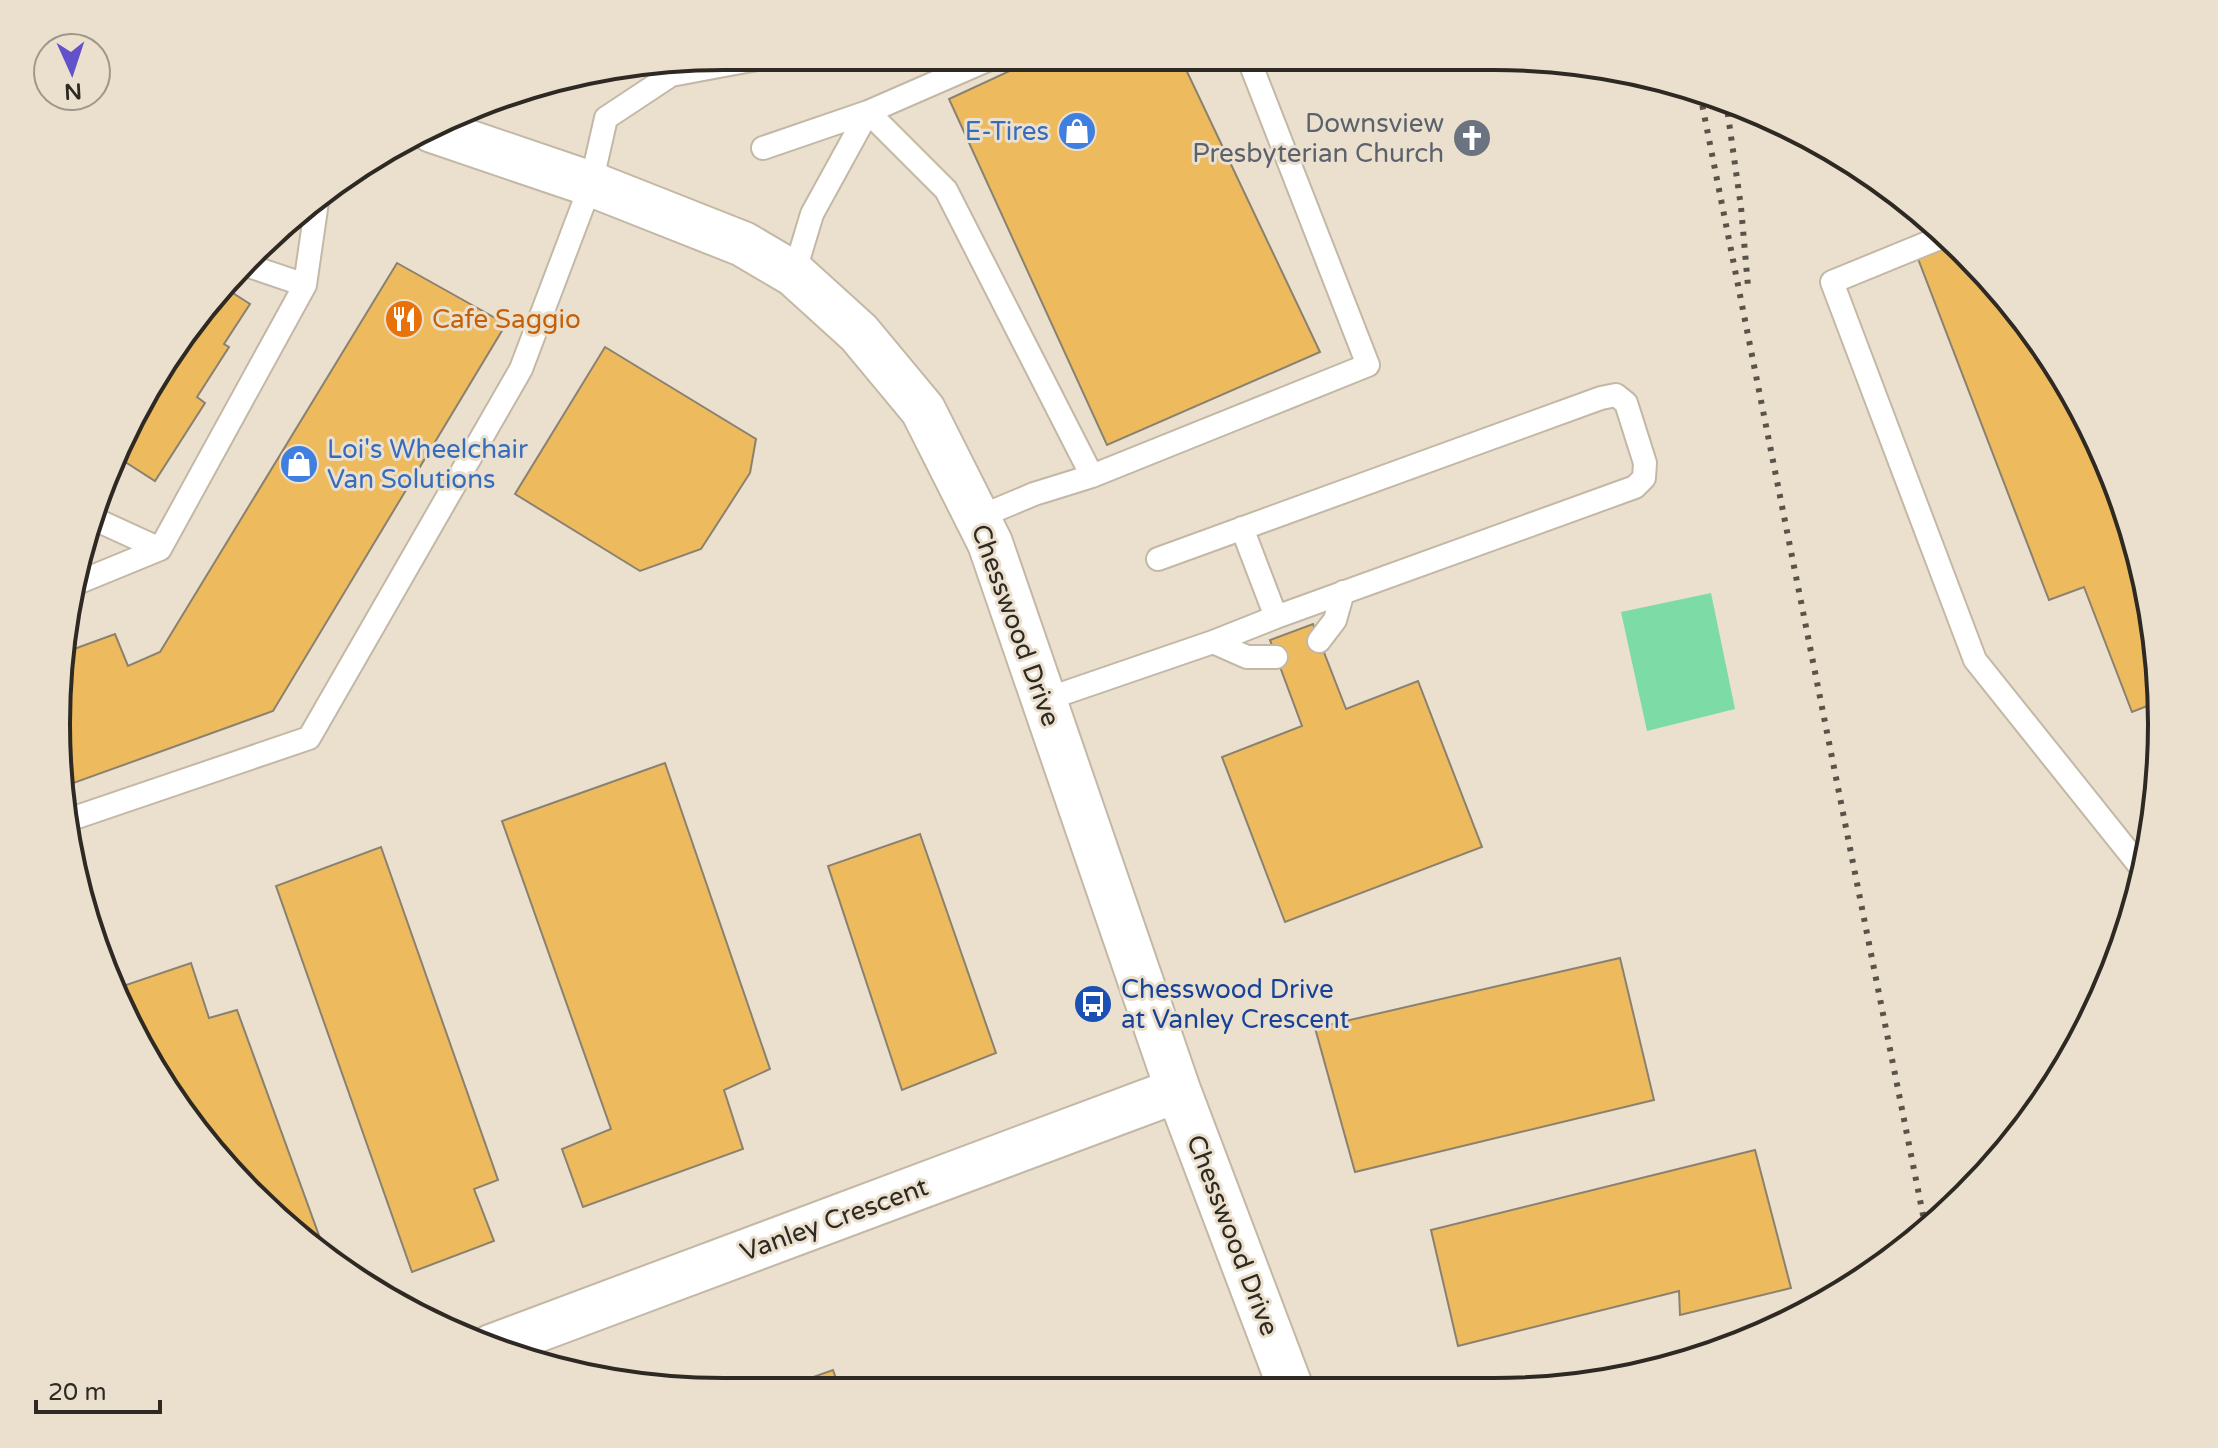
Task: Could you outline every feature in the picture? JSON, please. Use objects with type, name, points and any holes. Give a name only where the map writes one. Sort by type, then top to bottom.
[{"type":"street","name":"Chesswood Drive","points":[[455,128],[743,244],[794,274],[859,333],[923,410],[990,543],[1178,1090],[1287,1378]]},
{"type":"street","name":"Vanley Crescent","points":[[508,1341],[1178,1090]]},
{"type":"lane","points":[[763,148],[868,112],[964,70]]},
{"type":"lane","points":[[977,518],[1034,494],[1092,476],[1368,365],[1253,70]]},
{"type":"lane","points":[[77,817],[309,738],[521,369],[591,184],[606,118],[660,74]]},
{"type":"lane","points":[[794,274],[812,214],[868,112]]},
{"type":"lane","points":[[868,112],[946,190],[1092,476]]},
{"type":"lane","points":[[87,579],[160,549],[305,285],[315,214]]},
{"type":"lane","points":[[1934,240],[1832,282],[1975,660],[2134,858]]},
{"type":"lane","points":[[256,268],[305,285]]},
{"type":"lane","points":[[1044,700],[1213,642],[1635,487],[1644,478],[1645,463],[1626,403],[1616,395],[1158,559]]},
{"type":"lane","points":[[102,523],[160,549]]},
{"type":"lane","points":[[1242,528],[1276,617]]},
{"type":"lane","points":[[1319,641],[1335,620],[1343,592]]},
{"type":"lane","points":[[1213,642],[1247,657],[1276,657]]},
{"type":"green space","points":[[1711,593],[1735,709],[1647,731],[1621,612]]},
{"type":"building","points":[[1012,70],[1186,70],[1320,352],[1107,445],[949,99]]},
{"type":"building","points":[[1941,247],[1986,293],[2038,361],[2081,435],[2126,555],[2142,639],[2148,706],[2132,712],[2084,587],[2049,600],[1917,256]]},
{"type":"building","points":[[397,263],[506,324],[273,711],[73,783],[70,724],[75,649],[115,634],[128,666],[160,652]]},
{"type":"building","points":[[232,293],[250,304],[224,344],[229,347],[197,397],[205,403],[155,481],[125,462],[137,435],[180,361]]},
{"type":"building","points":[[605,347],[756,439],[750,473],[701,549],[640,571],[515,494]]},
{"type":"building","points":[[1313,624],[1346,709],[1418,681],[1482,847],[1285,922],[1222,757],[1302,726],[1270,640]]},
{"type":"building","points":[[665,763],[770,1069],[724,1090],[743,1149],[583,1207],[562,1149],[611,1129],[502,821]]},
{"type":"building","points":[[920,834],[996,1053],[902,1090],[828,866]]},
{"type":"building","points":[[381,847],[498,1180],[474,1189],[494,1241],[412,1272],[276,886]]},
{"type":"building","points":[[1620,958],[1654,1100],[1355,1172],[1315,1028]]},
{"type":"building","points":[[191,963],[209,1018],[237,1010],[320,1238],[262,1186],[205,1122],[158,1051],[125,985]]},
{"type":"building","points":[[1755,1150],[1791,1288],[1680,1315],[1679,1291],[1458,1346],[1431,1230]]},
{"type":"building","points":[[833,1370],[836,1378],[810,1378]]},
{"type":"railway","points":[[1702,104],[1923,1217]]},
{"type":"railway","points":[[1728,114],[1748,286]]},
{"type":"place","name":"E-Tires","points":[[1077,131]]},
{"type":"place","name":"Downsview Presbyterian Church","points":[[1472,138]]},
{"type":"place","name":"Cafe Saggio","points":[[404,319]]},
{"type":"place","name":"Loi's Wheelchair Van Solutions","points":[[299,464]]},
{"type":"place","name":"Chesswood Drive at Vanley Crescent","points":[[1093,1004]]}]
